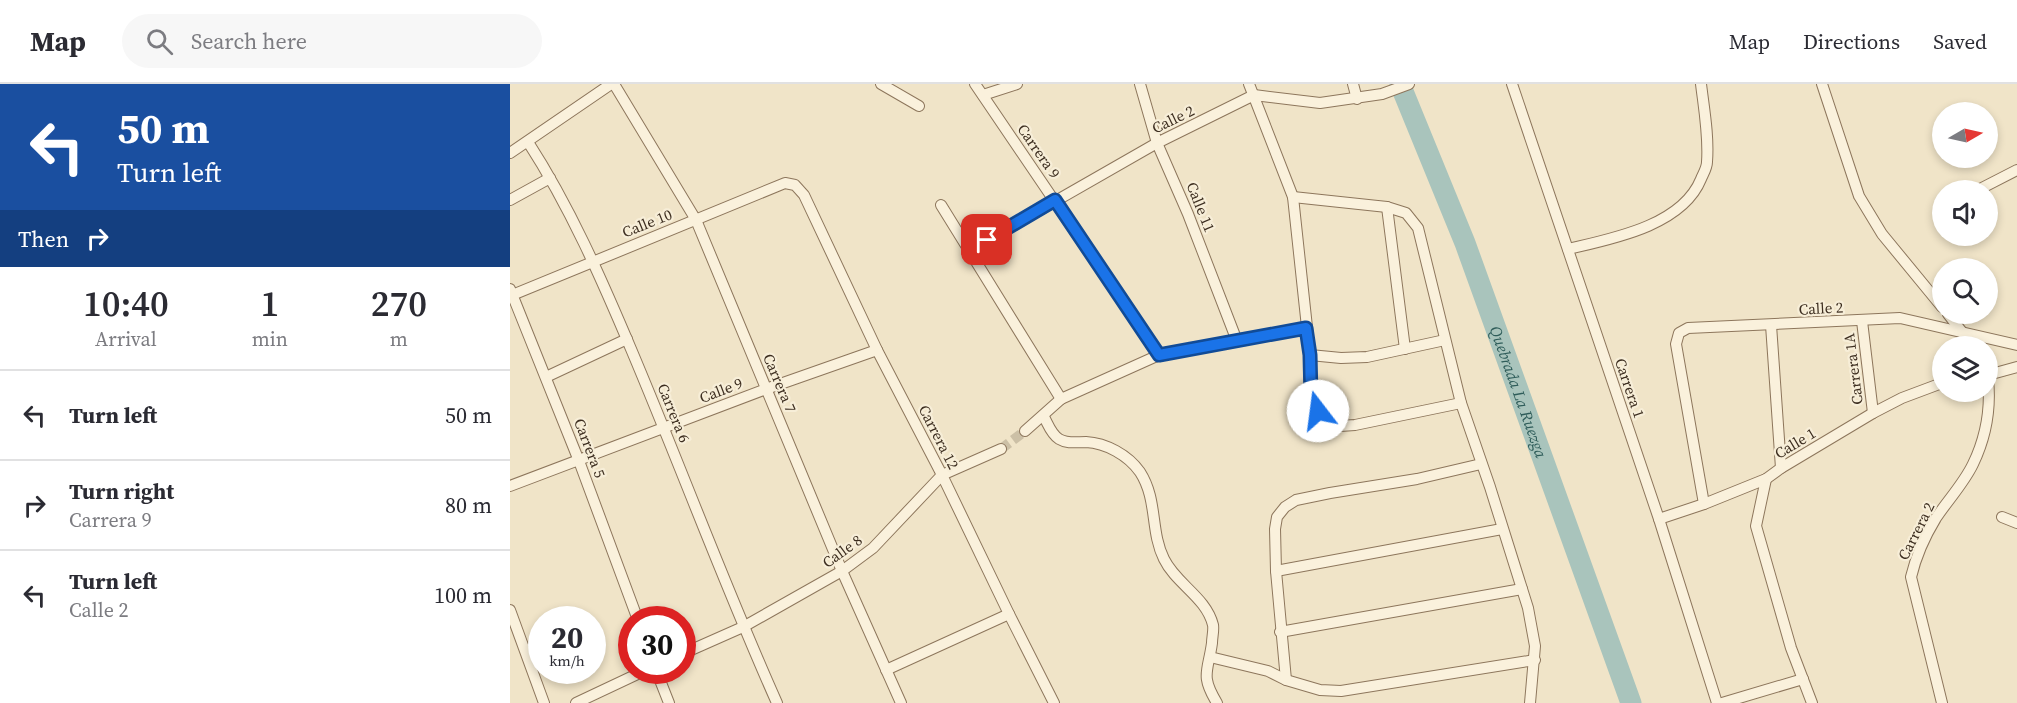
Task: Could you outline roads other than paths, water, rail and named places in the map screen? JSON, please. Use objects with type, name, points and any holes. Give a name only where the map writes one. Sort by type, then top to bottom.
[{"type":"street","points":[[510,153],[612,84]]},
{"type":"street","name":"Carrera 7","points":[[612,84],[696,220],[842,571],[901,703]]},
{"type":"street","points":[[880,84],[919,106]]},
{"type":"street","name":"Carrera 9","points":[[975,84],[1159,355]]},
{"type":"street","points":[[983,95],[1017,84]]},
{"type":"street","name":"Calle 11","points":[[1140,84],[1157,143],[1188,214],[1237,341]]},
{"type":"street","points":[[1250,84],[1293,197],[1310,355],[1311,397],[1323,416],[1329,422],[1340,426],[1355,425],[1461,403]]},
{"type":"street","points":[[1353,84],[1357,99]]},
{"type":"street","points":[[1254,95],[1320,103],[1382,94],[1409,84]]},
{"type":"street","name":"Carrera 1","points":[[1512,84],[1659,519],[1717,703]]},
{"type":"street","points":[[1568,249],[1618,238],[1644,229],[1671,214],[1696,191],[1707,164],[1706,121],[1701,84]]},
{"type":"street","points":[[1822,84],[1859,196],[1882,234],[1932,295]]},
{"type":"street","name":"Calle 2","points":[[970,250],[1157,143],[1254,95]]},
{"type":"street","name":"Carrera 6","points":[[528,142],[550,178],[593,261],[665,428],[743,627],[777,703]]},
{"type":"street","points":[[1998,180],[2017,170]]},
{"type":"street","points":[[510,200],[550,178]]},
{"type":"street","name":"Calle 10","points":[[511,293],[785,183],[795,185]]},
{"type":"street","name":"Carrera 12","points":[[795,185],[804,195],[877,350],[942,475],[1054,703]]},
{"type":"street","points":[[1293,197],[1387,207],[1406,213],[1418,228],[1461,403],[1528,608],[1535,660],[1530,703]]},
{"type":"street","points":[[941,206],[1061,399]]},
{"type":"street","points":[[1387,207],[1404,349]]},
{"type":"street","name":"Carrera 5","points":[[511,293],[579,461],[633,606]]},
{"type":"street","name":"Calle 2","points":[[1704,504],[1676,344],[1678,333],[1688,328],[1900,318],[2017,345]]},
{"type":"street","name":"Carrera 1A","points":[[1862,321],[1873,413]]},
{"type":"street","points":[[1956,324],[1964,334]]},
{"type":"street","points":[[1771,325],[1781,468]]},
{"type":"street","points":[[1025,431],[1044,417],[1061,399],[1159,355],[1306,328]]},
{"type":"street","points":[[546,377],[627,339]]},
{"type":"street","points":[[1310,355],[1341,358],[1367,357],[1445,340]]},
{"type":"street","name":"Calle 9","points":[[510,486],[766,389],[877,350]]},
{"type":"street","points":[[1998,374],[2017,367]]},
{"type":"street","name":"Calle 1","points":[[1659,519],[1766,479],[1873,413],[1902,398],[1932,387]]},
{"type":"street","name":"Carrera 2","points":[[1942,703],[1911,577],[1916,557],[1935,520],[1973,466],[1985,432],[1990,402]]},
{"type":"street","points":[[1044,417],[1058,439],[1067,442],[1095,443],[1112,449],[1139,470],[1149,488],[1155,511],[1157,542],[1163,558],[1171,572],[1202,603],[1214,626],[1210,657],[1205,672],[1208,688],[1217,703]]},
{"type":"street","name":"Calle 8","points":[[696,648],[743,627],[842,571],[873,548],[942,475],[1001,449]]},
{"type":"street","points":[[1286,680],[1275,570],[1275,529],[1277,517],[1285,507],[1296,501],[1330,493],[1417,479],[1481,464]]},
{"type":"street","points":[[1766,479],[1756,526],[1791,648],[1812,703]]},
{"type":"street","points":[[2002,517],[2017,523]]},
{"type":"street","points":[[1275,570],[1502,529]]},
{"type":"street","points":[[1280,632],[1521,589]]},
{"type":"street","points":[[510,610],[544,703]]},
{"type":"street","points":[[886,670],[1009,614]]},
{"type":"street","points":[[1210,657],[1268,671],[1286,680],[1320,690],[1341,691],[1535,660]]},
{"type":"street","points":[[1722,703],[1803,679]]},
{"type":"street","points":[[576,703],[618,683]]},
{"type":"street","points":[[662,684],[669,703]]},
{"type":"waterway","name":"Quebrada La Ruezga","points":[[1400,84],[1465,243],[1631,703]]},
{"type":"tunnel","points":[[1001,449],[1025,431]]}]
